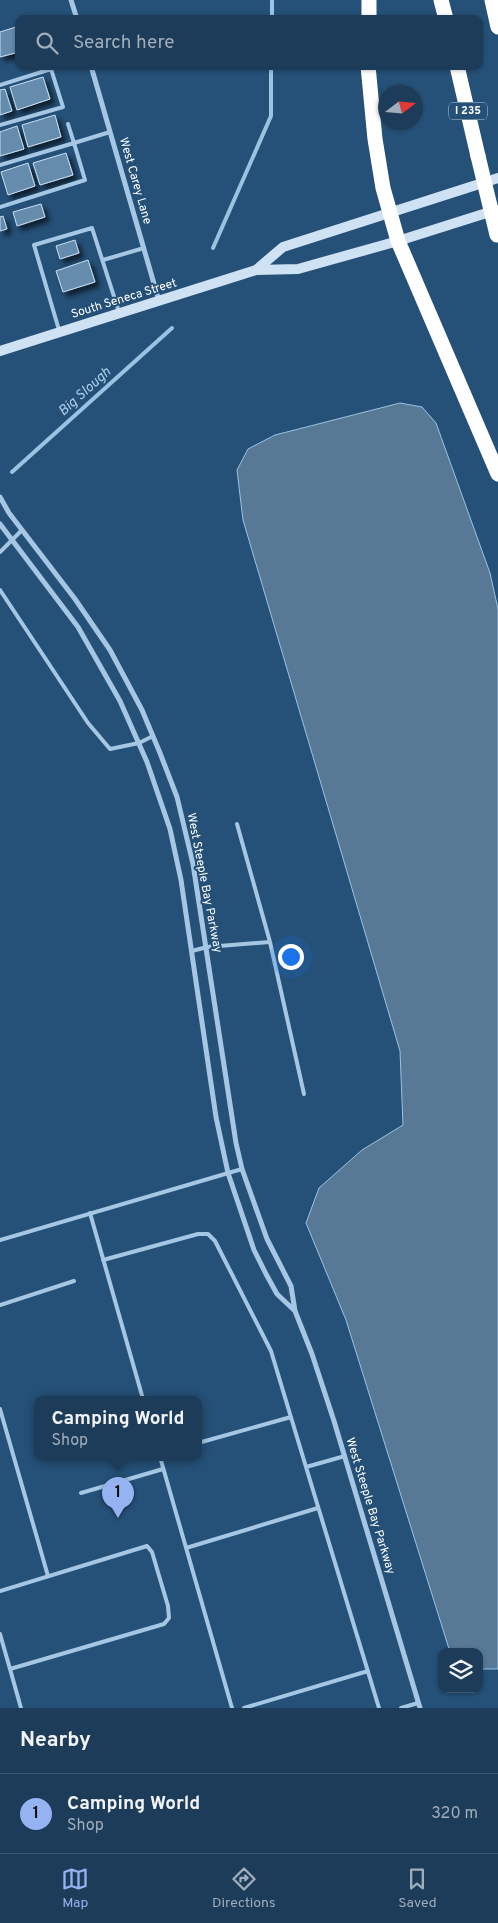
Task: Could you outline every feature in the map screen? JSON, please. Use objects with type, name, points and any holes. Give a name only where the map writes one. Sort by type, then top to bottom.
[{"type":"highway","points":[[369,0],[369,15]]},
{"type":"highway","points":[[441,0],[445,15]]},
{"type":"highway","points":[[492,0],[498,27]]},
{"type":"highway","points":[[368,70],[375,139],[389,213],[398,242],[498,474]]},
{"type":"highway","name":"I 235","points":[[458,70],[498,236]]},
{"type":"street","points":[[71,0],[76,15]]},
{"type":"street","name":"West Carey Lane","points":[[92,70],[160,302]]},
{"type":"street","name":"South Seneca Street","points":[[256,270],[283,248],[498,178]]},
{"type":"street","name":"South Seneca Street","points":[[0,351],[160,302],[256,270],[298,269],[398,242],[498,209]]},
{"type":"street","name":"West Steeple Bay Parkway","points":[[0,497],[110,650],[142,710],[177,797],[186,829],[207,947],[234,1132],[242,1169],[267,1239],[290,1286],[295,1311],[312,1354],[419,1705]]},
{"type":"street","name":"West Steeple Bay Parkway","points":[[0,524],[78,627],[120,701],[138,743],[170,829],[181,880],[216,1117],[228,1173],[254,1250],[277,1294],[295,1311]]},
{"type":"lane","points":[[0,84],[48,70]]},
{"type":"lane","points":[[0,125],[63,106],[51,70]]},
{"type":"lane","points":[[0,207],[85,180],[68,124]]},
{"type":"lane","points":[[0,165],[110,132]]},
{"type":"lane","points":[[60,332],[34,245],[92,228],[119,314]]},
{"type":"lane","points":[[102,260],[144,248]]},
{"type":"lane","points":[[0,552],[22,530]]},
{"type":"lane","points":[[0,590],[88,723],[110,749],[138,743],[153,736]]},
{"type":"lane","points":[[236,824],[270,942],[304,1094]]},
{"type":"lane","points":[[192,952],[207,947],[270,942]]},
{"type":"lane","points":[[0,1240],[242,1169]]},
{"type":"lane","points":[[90,1214],[142,1396]]},
{"type":"lane","points":[[103,1260],[198,1234],[208,1234],[215,1241],[271,1352],[380,1708]]},
{"type":"lane","points":[[0,1305],[74,1281]]},
{"type":"lane","points":[[0,1409],[48,1576]]},
{"type":"lane","points":[[202,1442],[290,1417]]},
{"type":"lane","points":[[306,1467],[344,1456]]},
{"type":"lane","points":[[161,1461],[232,1708]]},
{"type":"lane","points":[[81,1493],[163,1469]]},
{"type":"lane","points":[[186,1548],[318,1508]]},
{"type":"lane","points":[[0,1590],[147,1546],[152,1552],[168,1606],[169,1618],[164,1624],[10,1669]]},
{"type":"lane","points":[[0,1634],[21,1708]]},
{"type":"lane","points":[[244,1708],[368,1671]]},
{"type":"lane","points":[[401,1708],[419,1705]]},
{"type":"water","points":[[400,403],[422,407],[436,423],[490,573],[498,609],[498,1669],[483,1669],[483,1648],[449,1648],[346,1320],[306,1223],[319,1188],[362,1150],[403,1125],[400,1051],[243,520],[237,470],[248,449],[275,435]]},
{"type":"building","points":[[15,27],[15,53],[0,57],[0,32]]},
{"type":"building","points":[[43,77],[50,99],[17,110],[10,87]]},
{"type":"building","points":[[5,89],[12,111],[0,115],[0,90]]},
{"type":"building","points":[[55,115],[61,137],[28,147],[22,125]]},
{"type":"building","points":[[17,126],[24,149],[0,156],[0,132]]},
{"type":"building","points":[[66,153],[73,175],[40,185],[33,163]]},
{"type":"building","points":[[28,163],[35,186],[8,195],[1,172]]},
{"type":"building","points":[[41,204],[45,217],[17,226],[13,212]]},
{"type":"building","points":[[3,216],[7,229],[0,231],[0,217]]},
{"type":"building","points":[[75,240],[79,253],[60,259],[56,246]]},
{"type":"building","points":[[88,260],[95,282],[63,292],[56,271]]},
{"type":"waterway","name":"Big Slough","points":[[272,0],[272,15]]},
{"type":"waterway","name":"Big Slough","points":[[213,248],[271,116],[271,70]]},
{"type":"waterway","name":"Big Slough","points":[[12,472],[172,328]]},
{"type":"place","name":"Camping World","points":[[118,1518]]}]
